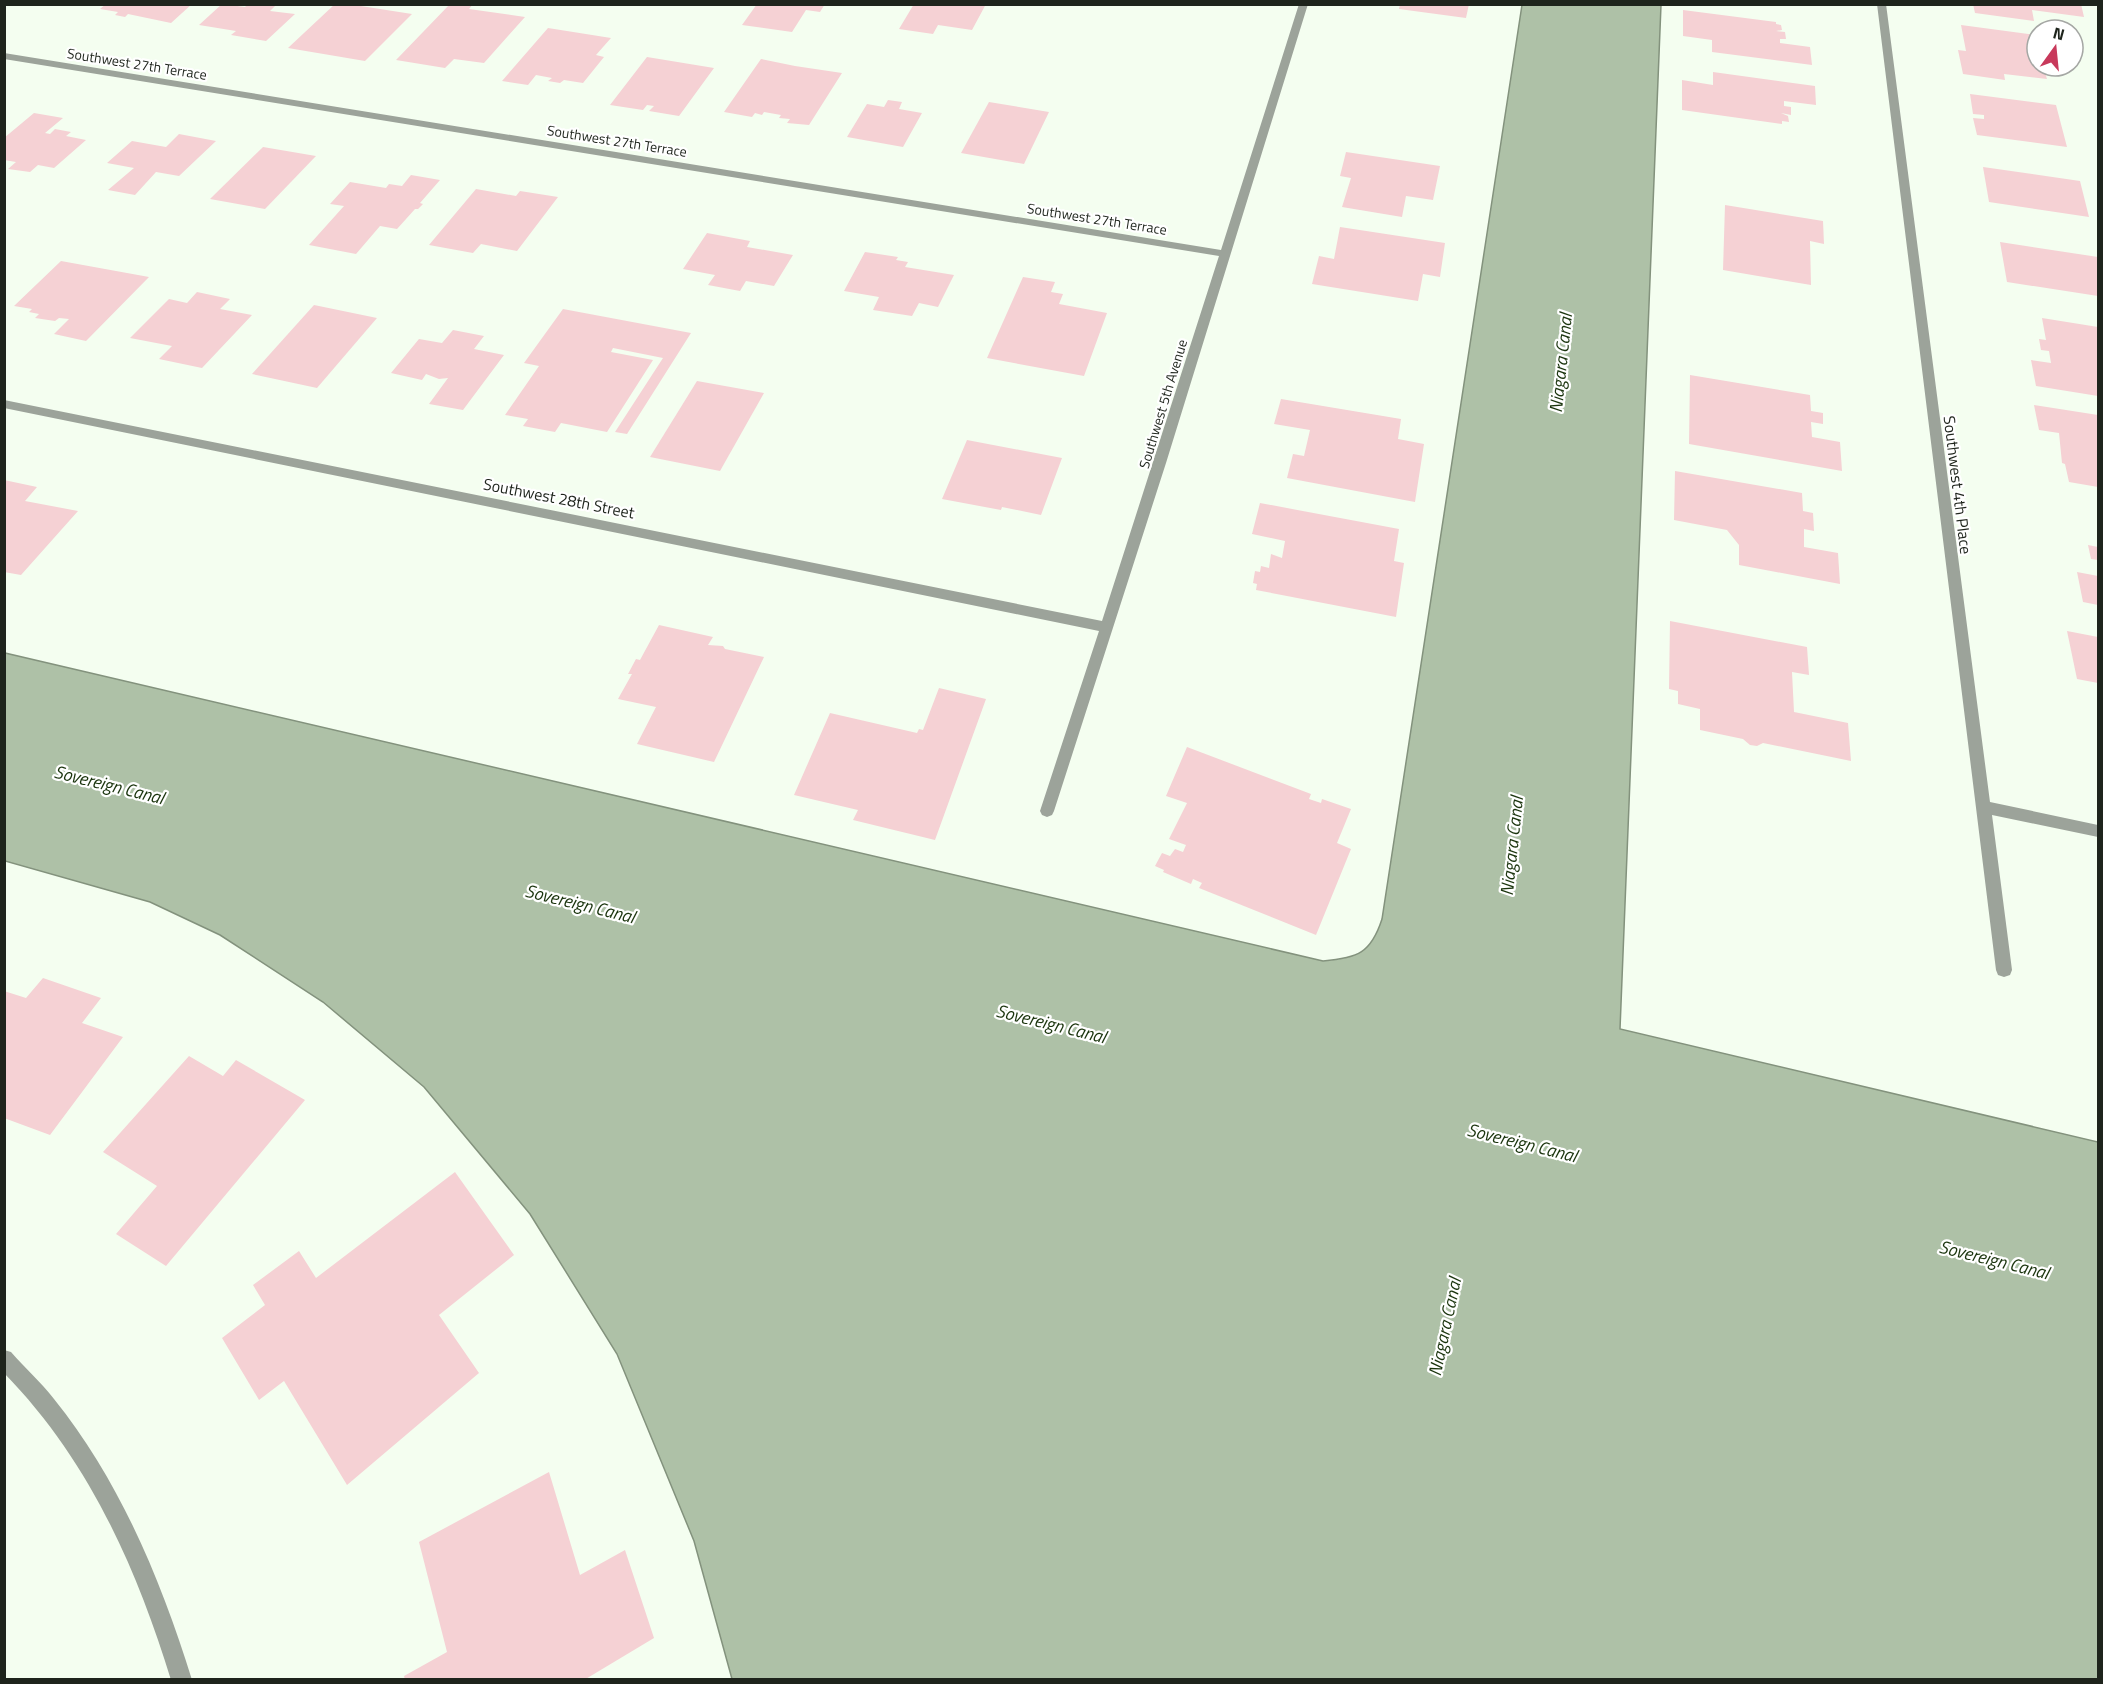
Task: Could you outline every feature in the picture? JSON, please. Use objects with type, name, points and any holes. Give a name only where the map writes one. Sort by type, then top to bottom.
[{"type":"street","name":"Southwest 5th Avenue","points":[[1047,811],[1304,4]]},
{"type":"street","name":"Southwest 4th Place","points":[[1881,4],[2004,970]]},
{"type":"street","name":"Southwest 27th Terrace","points":[[4,56],[1225,254]]},
{"type":"street","name":"Southwest 28th Street","points":[[4,404],[1107,627]]},
{"type":"street","points":[[1982,807],[2098,831]]},
{"type":"street","points":[[4,1359],[47,1406],[96,1478],[129,1538],[165,1622],[182,1680]]},
{"type":"water","points":[[1522,5],[1661,5],[1620,1029],[2098,1142],[2098,1679],[732,1679],[694,1541],[617,1354],[530,1214],[424,1087],[323,1002],[220,935],[150,902],[5,861],[5,653],[1323,961],[1345,958],[1362,952],[1373,939],[1382,919]]},
{"type":"building","points":[[106,4],[192,4],[171,23],[128,14],[125,17],[115,15],[118,12],[100,9]]},
{"type":"building","points":[[222,4],[245,7],[248,4],[277,4],[270,11],[295,14],[266,41],[231,35],[236,31],[199,25]]},
{"type":"building","points":[[335,4],[412,14],[365,61],[288,48]]},
{"type":"building","points":[[450,4],[473,4],[469,9],[525,17],[484,63],[454,59],[445,68],[396,60]]},
{"type":"building","points":[[757,4],[825,4],[820,12],[806,10],[792,32],[742,25]]},
{"type":"building","points":[[914,4],[986,4],[972,30],[938,25],[933,34],[899,29]]},
{"type":"building","points":[[1400,4],[1469,4],[1466,18],[1399,9]]},
{"type":"building","points":[[1973,4],[2081,4],[2084,17],[2032,10],[2033,18],[2025,20],[1975,13]]},
{"type":"building","points":[[1683,10],[1776,22],[1781,25],[1782,30],[1776,31],[1785,32],[1786,39],[1780,39],[1780,43],[1810,47],[1812,65],[1712,52],[1712,40],[1683,36]]},
{"type":"building","points":[[1961,25],[2025,34],[2025,76],[2004,74],[2005,80],[1963,74],[1958,50],[1966,51]]},
{"type":"building","points":[[548,28],[611,38],[596,55],[604,57],[583,83],[564,80],[560,83],[548,81],[552,78],[536,75],[528,85],[502,81]]},
{"type":"building","points":[[647,57],[714,68],[679,116],[649,111],[654,106],[647,105],[643,110],[610,105]]},
{"type":"building","points":[[761,59],[842,73],[809,125],[787,123],[790,119],[779,118],[781,115],[764,112],[762,115],[755,113],[752,117],[724,112]]},
{"type":"building","points":[[1713,72],[1815,86],[1816,105],[1784,101],[1784,106],[1791,107],[1791,115],[1781,113],[1788,116],[1789,122],[1782,121],[1782,124],[1682,110],[1682,80],[1713,85]]},
{"type":"building","points":[[1970,94],[2056,105],[2067,147],[1977,135],[1973,118],[1984,119],[1984,115],[1973,114]]},
{"type":"building","points":[[888,100],[902,102],[899,109],[922,113],[903,147],[847,137],[867,104],[884,107]]},
{"type":"building","points":[[989,102],[1049,112],[1024,164],[961,153]]},
{"type":"building","points":[[34,113],[63,118],[45,133],[50,134],[55,129],[71,132],[66,136],[86,140],[54,168],[38,165],[30,172],[8,169],[16,162],[4,160],[4,138]]},
{"type":"building","points":[[179,134],[216,141],[179,176],[156,172],[135,195],[108,190],[134,168],[107,163],[132,141],[166,147]]},
{"type":"building","points":[[263,147],[316,156],[265,209],[210,199]]},
{"type":"building","points":[[1346,152],[1440,166],[1433,200],[1406,196],[1402,217],[1342,207],[1351,178],[1340,176]]},
{"type":"building","points":[[1983,167],[2080,181],[2089,217],[1989,202]]},
{"type":"building","points":[[411,175],[440,180],[420,203],[423,204],[415,209],[397,229],[380,226],[356,254],[309,245],[344,206],[330,204],[350,182],[386,188],[389,184],[402,186]]},
{"type":"building","points":[[476,189],[516,196],[520,191],[558,197],[517,251],[481,244],[473,253],[429,245]]},
{"type":"building","points":[[1725,205],[1823,221],[1824,244],[1810,241],[1811,285],[1723,270]]},
{"type":"building","points":[[1340,227],[1445,243],[1440,277],[1423,274],[1418,301],[1312,284],[1319,256],[1334,259]]},
{"type":"building","points":[[707,233],[750,241],[747,247],[793,255],[774,286],[746,281],[740,291],[708,285],[715,275],[683,269]]},
{"type":"building","points":[[2000,242],[2098,257],[2098,296],[2007,282]]},
{"type":"building","points":[[865,252],[898,257],[896,260],[908,262],[905,267],[954,275],[938,307],[919,303],[912,316],[873,310],[879,297],[844,291]]},
{"type":"building","points":[[61,261],[149,277],[86,341],[54,334],[69,319],[59,318],[55,321],[35,318],[39,314],[29,312],[32,309],[14,306]]},
{"type":"building","points":[[1023,277],[1055,282],[1051,292],[1063,294],[1059,304],[1107,313],[1084,376],[987,358]]},
{"type":"building","points":[[197,292],[230,299],[220,309],[252,315],[202,368],[159,359],[172,346],[130,338],[169,299],[187,303]]},
{"type":"building","points":[[314,305],[377,318],[317,388],[252,374]]},
{"type":"building","points":[[563,309],[691,333],[627,434],[615,432],[663,358],[613,348],[611,352],[653,360],[607,432],[561,423],[555,432],[523,426],[528,419],[505,415],[539,366],[524,363]]},
{"type":"building","points":[[2042,318],[2098,327],[2098,396],[2036,386],[2031,360],[2051,363],[2049,351],[2041,350],[2039,339],[2046,340]]},
{"type":"building","points":[[453,330],[484,336],[474,349],[504,355],[463,410],[429,404],[448,378],[439,379],[426,374],[422,380],[391,373],[419,339],[442,343]]},
{"type":"building","points":[[1690,375],[1810,395],[1811,411],[1823,413],[1823,424],[1811,422],[1812,437],[1840,442],[1842,471],[1689,444]]},
{"type":"building","points":[[697,381],[764,393],[720,471],[650,457]]},
{"type":"building","points":[[1281,399],[1401,419],[1398,439],[1424,444],[1415,502],[1287,478],[1293,454],[1304,456],[1310,430],[1274,424]]},
{"type":"building","points":[[2034,405],[2098,415],[2098,487],[2069,482],[2065,464],[2062,463],[2059,433],[2039,430]]},
{"type":"building","points":[[967,440],[1062,458],[1041,515],[942,499]]},
{"type":"building","points":[[1675,471],[1802,493],[1803,511],[1813,513],[1814,531],[1804,529],[1804,547],[1838,553],[1840,584],[1739,565],[1739,545],[1727,530],[1674,520]]},
{"type":"building","points":[[4,480],[37,487],[25,501],[78,511],[21,575],[4,572]]},
{"type":"building","points":[[1260,503],[1399,529],[1394,561],[1404,563],[1396,617],[1256,590],[1257,584],[1253,583],[1255,571],[1260,572],[1261,566],[1269,568],[1271,554],[1282,558],[1285,541],[1252,534]]},
{"type":"building","points":[[2088,545],[2098,547],[2098,560],[2091,559]]},
{"type":"building","points":[[2077,572],[2098,576],[2098,605],[2083,602]]},
{"type":"building","points":[[1670,621],[1807,647],[1809,675],[1792,672],[1794,712],[1848,723],[1851,761],[1763,743],[1757,746],[1750,745],[1743,739],[1700,730],[1700,709],[1678,704],[1678,691],[1669,689]]},
{"type":"building","points":[[659,625],[713,637],[708,645],[723,646],[725,649],[764,657],[714,762],[637,744],[656,707],[618,699],[632,674],[628,674],[636,659],[640,660]]},
{"type":"building","points":[[2067,631],[2098,637],[2098,683],[2077,679]]},
{"type":"building","points":[[939,688],[986,699],[935,840],[853,820],[858,810],[794,795],[830,713],[917,733],[919,729],[923,730]]},
{"type":"building","points":[[1187,747],[1311,794],[1309,799],[1321,803],[1322,799],[1351,809],[1337,843],[1351,849],[1316,935],[1199,888],[1202,883],[1193,879],[1191,884],[1155,866],[1162,853],[1170,856],[1175,849],[1183,852],[1186,845],[1169,839],[1187,803],[1166,796]]},
{"type":"building","points":[[43,978],[101,998],[82,1023],[123,1037],[50,1135],[4,1118],[4,991],[26,998]]},
{"type":"building","points":[[189,1056],[223,1076],[236,1060],[305,1100],[166,1266],[116,1234],[157,1186],[103,1152]]},
{"type":"building","points":[[455,1172],[514,1255],[439,1315],[479,1373],[347,1485],[284,1381],[259,1400],[222,1338],[265,1305],[253,1285],[299,1251],[316,1278]]},
{"type":"building","points":[[549,1472],[580,1575],[625,1550],[654,1638],[584,1680],[405,1680],[404,1676],[447,1652],[419,1542]]},
{"type":"water label","name":"Niagara Canal","points":[[1561,363]]},
{"type":"water label","name":"Sovereign Canal","points":[[109,785]]},
{"type":"water label","name":"Niagara Canal","points":[[1512,846]]},
{"type":"water label","name":"Sovereign Canal","points":[[580,904]]},
{"type":"water label","name":"Sovereign Canal","points":[[1051,1024]]},
{"type":"water label","name":"Sovereign Canal","points":[[1522,1143]]},
{"type":"water label","name":"Sovereign Canal","points":[[1994,1260]]},
{"type":"water label","name":"Niagara Canal","points":[[1445,1327]]}]
